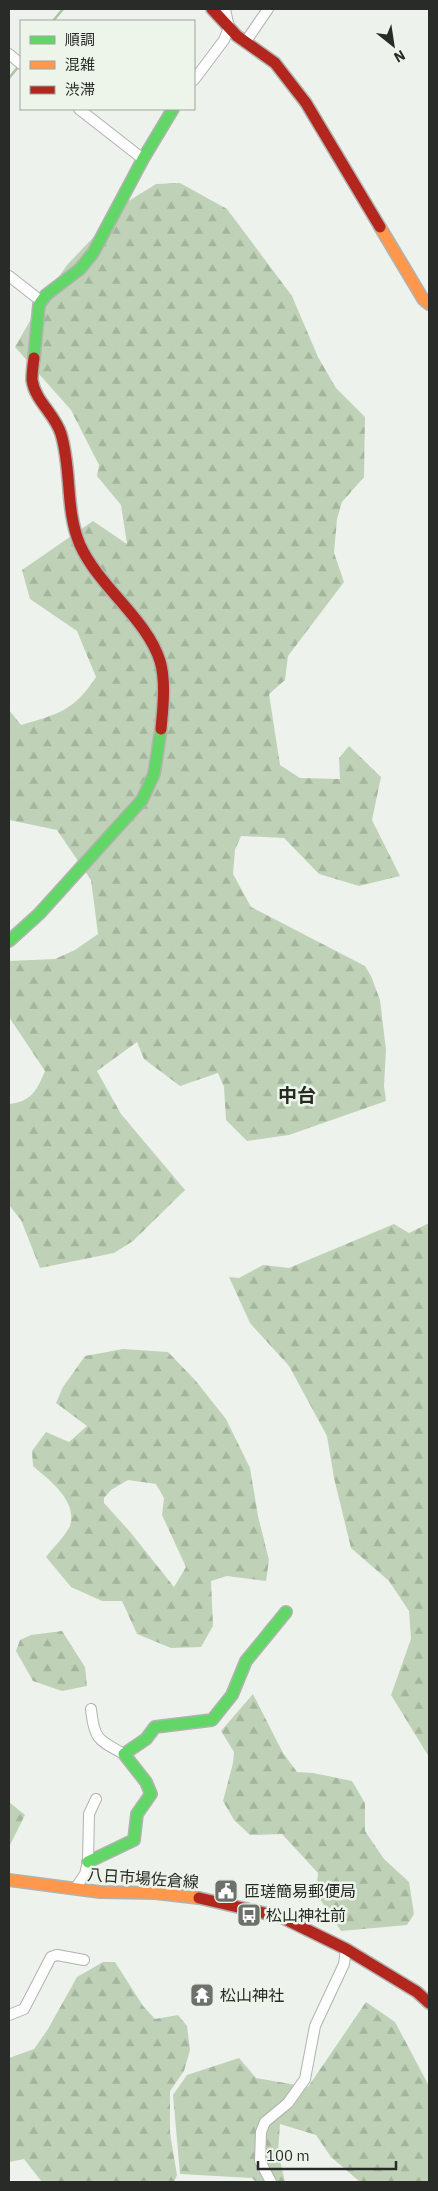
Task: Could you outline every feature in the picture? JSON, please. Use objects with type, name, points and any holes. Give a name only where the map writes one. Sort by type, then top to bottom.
[{"type":"street","points":[[212,9],[229,28],[275,63],[306,103],[423,299],[429,304]]},
{"type":"street","points":[[195,79],[224,40],[229,28],[225,9]]},
{"type":"street","points":[[246,41],[268,9]]},
{"type":"street","points":[[9,54],[20,63]]},
{"type":"street","points":[[80,110],[143,159]]},
{"type":"street","points":[[9,941],[34,919],[144,796],[157,757],[162,717],[162,678],[159,656],[142,627],[98,577],[80,546],[70,519],[61,434],[53,419],[40,402],[33,387],[39,304],[46,295],[80,269],[93,253],[143,159],[172,110]]},
{"type":"street","points":[[9,276],[41,301]]},
{"type":"street","points":[[124,1754],[146,1739],[155,1727],[212,1720],[232,1695],[246,1661],[286,1612]]},
{"type":"street","points":[[88,1862],[134,1840],[137,1814],[151,1794],[146,1782],[124,1754],[104,1743],[93,1730],[91,1709]]},
{"type":"street","points":[[75,1889],[85,1874],[88,1862],[88,1814],[96,1799]]},
{"type":"street","name":"八日市場佐倉線","points":[[9,1880],[100,1892],[155,1893],[206,1898],[281,1917],[346,1949],[417,1992],[429,2003]]},
{"type":"street","points":[[271,2182],[260,2161],[261,2132],[266,2122],[288,2103],[305,2079],[315,2026],[344,1964],[346,1949]]},
{"type":"street","points":[[9,2015],[24,2009],[51,1957],[57,1955],[84,1960]]},
{"type":"green space","points":[[180,183],[227,209],[292,296],[318,357],[336,388],[365,417],[364,477],[342,502],[337,519],[334,553],[344,582],[288,656],[285,680],[269,694],[280,765],[300,778],[340,779],[339,758],[349,746],[381,777],[372,820],[400,876],[359,886],[319,874],[284,838],[241,836],[235,850],[233,874],[251,907],[365,966],[380,1000],[386,1050],[384,1086],[386,1101],[289,1135],[247,1141],[226,1120],[224,1087],[218,1073],[180,1086],[144,1059],[137,1042],[97,1071],[121,1114],[185,1190],[133,1241],[114,1253],[40,1268],[21,1220],[9,1205],[9,1104],[28,1098],[36,1089],[45,1071],[9,1017],[9,961],[55,959],[75,950],[98,934],[91,880],[57,830],[9,820],[9,710],[21,725],[45,718],[64,710],[72,704],[96,677],[77,631],[30,599],[22,570],[93,521],[127,544],[121,505],[97,476],[99,465],[71,410],[15,347],[39,305],[67,265],[127,202],[156,184]]},
{"type":"green space","points":[[429,1223],[429,1757],[391,1695],[411,1639],[409,1611],[389,1581],[351,1548],[334,1478],[327,1436],[289,1366],[250,1323],[229,1277],[239,1278],[263,1265],[289,1268],[394,1224],[409,1233]]},
{"type":"green space","points":[[123,1349],[168,1352],[195,1380],[226,1419],[250,1468],[258,1516],[269,1560],[266,1581],[227,1576],[211,1581],[213,1626],[201,1647],[171,1648],[137,1634],[122,1601],[102,1601],[71,1587],[46,1557],[70,1526],[70,1508],[54,1485],[33,1466],[32,1451],[46,1432],[69,1442],[87,1426],[56,1403],[63,1387],[85,1356]],"holes":[[[128,1480],[156,1484],[164,1498],[162,1515],[186,1567],[174,1587],[131,1533],[104,1503],[104,1498],[111,1490]]]},
{"type":"green space","points":[[62,1631],[85,1667],[87,1686],[62,1691],[33,1681],[16,1651],[20,1640],[31,1635]]},
{"type":"green space","points":[[253,1694],[283,1753],[297,1772],[313,1773],[352,1781],[365,1803],[365,1831],[384,1859],[409,1882],[414,1914],[407,1925],[341,1931],[316,1893],[318,1873],[282,1834],[250,1835],[234,1820],[223,1801],[234,1752],[221,1731]]},
{"type":"green space","points":[[9,1802],[25,1815],[9,1847]]},
{"type":"green space","points":[[103,1962],[115,1962],[143,2006],[155,2019],[178,2015],[187,2026],[190,2050],[184,2071],[170,2091],[170,2133],[177,2175],[174,2182],[42,2182],[24,2159],[9,2162],[9,2058],[34,2049],[48,2029],[77,1977]]},
{"type":"green space","points":[[366,2002],[395,2022],[429,2086],[429,2182],[360,2182],[331,2157],[316,2135],[280,2124],[278,2152],[285,2182],[256,2182],[252,2178],[180,2174],[173,2095],[187,2075],[239,2058],[256,2078],[308,2087]]},
{"type":"waterway","points":[[54,20],[63,9]]},
{"type":"waterway","points":[[9,78],[19,66]]},
{"type":"traffic: fast","points":[[34,358],[39,305],[46,295],[80,269],[93,253],[143,159],[172,110]]},
{"type":"traffic: fast","points":[[9,941],[39,914],[142,800],[154,774],[161,729]]},
{"type":"traffic: fast","points":[[88,1862],[134,1840],[137,1814],[151,1794],[146,1782],[124,1754],[146,1739],[155,1727],[212,1720],[232,1695],[246,1661],[286,1612]]},
{"type":"traffic: slow","points":[[380,227],[423,299],[429,304]]},
{"type":"traffic: slow","points":[[9,1880],[100,1892],[155,1893],[199,1898]]},
{"type":"traffic: jam","points":[[212,9],[237,36],[275,63],[306,103],[380,227]]},
{"type":"traffic: jam","points":[[34,358],[32,380],[34,388],[61,434],[72,518],[80,545],[99,575],[145,631],[160,661],[163,686],[161,729]]},
{"type":"traffic: jam","points":[[199,1898],[281,1917],[346,1949],[417,1992],[429,2003]]},
{"type":"place","name":"匝瑳簡易郵便局","points":[[226,1891]]},
{"type":"place","name":"松山神社前","points":[[249,1915]]},
{"type":"place","name":"松山神社","points":[[202,1995]]},
{"type":"district","name":"中台","points":[[297,1095]]}]
